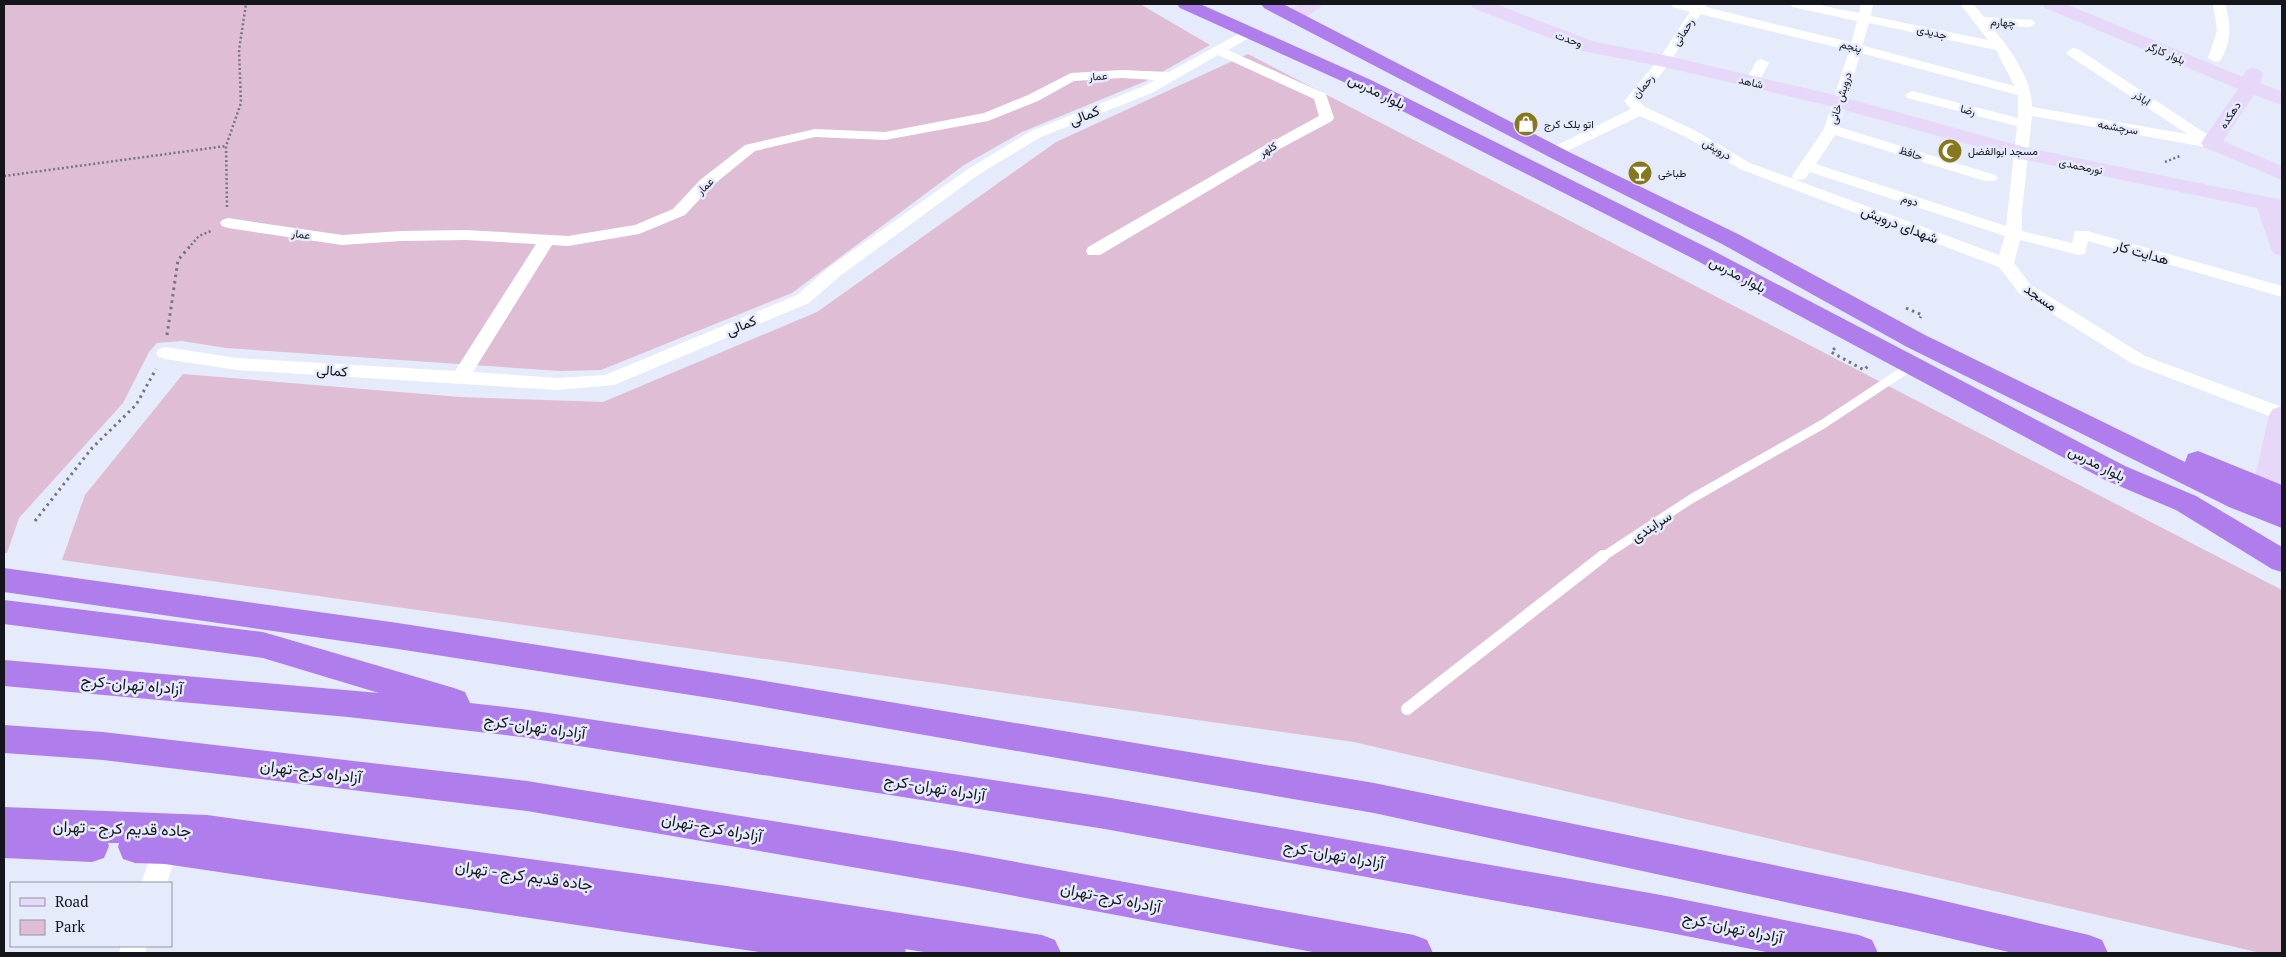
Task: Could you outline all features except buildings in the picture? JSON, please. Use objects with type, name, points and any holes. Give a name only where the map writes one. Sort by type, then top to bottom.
[{"type":"highway","name":"بلوار مدرس","points":[[1270,4],[1554,152],[1730,239],[1916,341]]},
{"type":"highway","name":"بلوار مدرس","points":[[1190,5],[1373,89],[1723,265],[2116,473],[2186,503],[2282,561]]},
{"type":"highway","points":[[1916,341],[2274,493]]},
{"type":"highway","points":[[1916,341],[2239,500],[2282,518]]},
{"type":"highway","points":[[2186,503],[2282,536]]},
{"type":"highway","points":[[4,580],[398,636],[729,688],[1374,798],[1910,911],[2090,953]]},
{"type":"highway","points":[[4,612],[263,645],[522,723]]},
{"type":"highway","name":"آزادراه تهران-کرج","points":[[4,673],[348,703],[522,723],[1105,813],[1661,912],[1859,953]]},
{"type":"highway","name":"آزادراه کرج-تهران","points":[[4,739],[104,746],[527,796],[962,869],[1414,953]]},
{"type":"highway","name":"جاده قدیم کرج - تهران","points":[[4,823],[207,831],[727,903],[1042,953]]},
{"type":"highway","name":"جاده قدیم کرج - تهران","points":[[4,842],[165,848],[888,953]]},
{"type":"street","points":[[1292,15],[1313,4]]},
{"type":"street","name":"وحدت","points":[[1478,4],[1590,47],[1664,61]]},
{"type":"street","name":"جدیدی","points":[[1797,4],[1865,10],[2001,47]]},
{"type":"street","points":[[1966,4],[2001,47],[2025,93],[2025,117],[2014,212],[2014,234],[2005,263]]},
{"type":"street","name":"بلوار کارگر","points":[[2051,4],[2170,56],[2251,80],[2282,84]]},
{"type":"street","name":"بلوار کارگر","points":[[2086,4],[2215,58],[2282,99]]},
{"type":"street","points":[[2215,58],[2224,39],[2224,21],[2219,4]]},
{"type":"street","name":"رحمانی","points":[[1664,61],[1700,6]]},
{"type":"street","name":"درویش خانی","points":[[1795,184],[1831,129],[1856,48],[1865,10]]},
{"type":"street","name":"چهارم","points":[[1979,21],[2028,24]]},
{"type":"street","name":"کمالی","points":[[164,353],[237,364],[558,384],[607,380],[803,299],[834,272],[973,172],[1028,139],[1147,90],[1248,33]]},
{"type":"street","name":"کلهر","points":[[1094,251],[1269,149],[1327,118],[1321,97],[1217,50]]},
{"type":"street","name":"اباذر","points":[[2073,52],[2211,143]]},
{"type":"street","name":"شاهد","points":[[1664,61],[1839,102]]},
{"type":"street","name":"رحمان","points":[[1640,110],[1631,101],[1664,61]]},
{"type":"street","points":[[1752,82],[1762,63]]},
{"type":"street","name":"عمار","points":[[228,223],[342,240],[401,236],[466,235],[568,241],[639,229],[679,212],[706,183],[750,148],[815,133],[885,136],[988,117],[1033,98],[1071,77],[1122,74],[1172,76]]},
{"type":"street","name":"دهکده","points":[[2211,143],[2251,80]]},
{"type":"street","name":"رضا","points":[[1912,95],[2025,117]]},
{"type":"street","name":"نورمحمدی","points":[[1839,102],[2021,153],[2274,205]]},
{"type":"street","points":[[1554,152],[1640,110]]},
{"type":"street","name":"درویش","points":[[1640,110],[1691,134],[1746,166],[1795,184]]},
{"type":"street","name":"سرچشمه","points":[[2025,117],[2211,143]]},
{"type":"street","name":"حافظ","points":[[1831,129],[1990,178]]},
{"type":"street","points":[[2211,143],[2282,174]]},
{"type":"street","name":"دوم","points":[[1806,166],[2014,234]]},
{"type":"street","name":"شهدای درویش","points":[[1795,184],[2005,263]]},
{"type":"street","points":[[2274,205],[2282,249]]},
{"type":"street","name":"هدایت کار","points":[[2014,234],[2079,250],[2081,234],[2282,292]]},
{"type":"street","points":[[460,378],[547,240]]},
{"type":"street","name":"مسجد","points":[[2005,263],[2025,289],[2139,360],[2282,415]]},
{"type":"street","points":[[2274,493],[2282,415]]},
{"type":"street","points":[[154,882],[165,848]]},
{"type":"lane","name":"پنجم","points":[[1676,4],[1700,6],[2025,93]]},
{"type":"lane","name":"سرابندی","points":[[1407,709],[1587,567],[1691,500],[1823,424],[1911,366]]},
{"type":"path","points":[[35,521],[92,448],[136,405],[164,353],[178,260],[199,236],[228,223],[226,146],[242,103],[239,50],[246,4]]},
{"type":"path","points":[[2129,176],[2211,143]]},
{"type":"path","points":[[4,176],[226,146]]},
{"type":"path","points":[[1831,352],[1864,370]]},
{"type":"green space","points":[[4,4],[1140,4],[1210,45],[1146,81],[1022,132],[964,165],[792,293],[601,370],[560,371],[226,348],[182,341],[157,343],[149,352],[123,403],[19,518],[7,553],[4,553]]},
{"type":"green space","points":[[1248,54],[2282,590],[2282,953],[2261,953],[1354,742],[62,560],[85,495],[183,374],[460,397],[603,402],[817,312],[1056,142]]},
{"type":"place","name":"اتو بلک کرج","points":[[1526,124]]},
{"type":"place","name":"مسجد ابوالفضل","points":[[1950,151]]},
{"type":"place","name":"طباخی","points":[[1640,173]]}]
